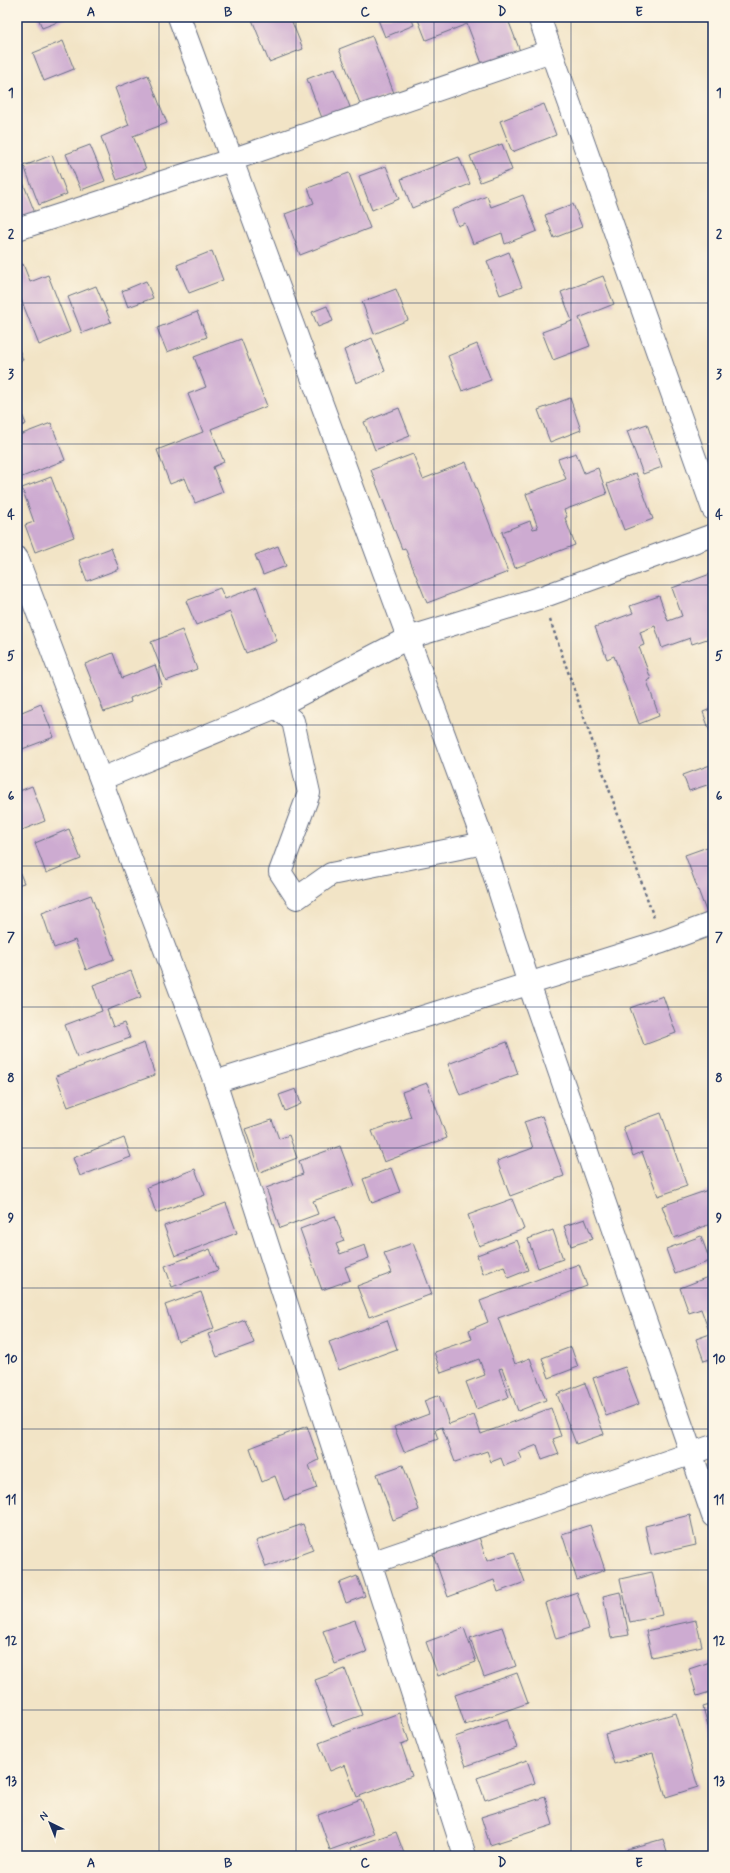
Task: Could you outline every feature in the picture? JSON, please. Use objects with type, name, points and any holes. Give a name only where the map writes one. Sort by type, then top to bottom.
[{"type":"street","points":[[179,17],[484,843],[529,984],[713,1516]]},
{"type":"street","points":[[539,17],[713,509]]},
{"type":"street","points":[[17,229],[231,160],[551,51]]},
{"type":"street","points":[[100,780],[276,707],[408,638],[542,597],[713,536]]},
{"type":"street","points":[[17,558],[215,1082],[465,1856]]},
{"type":"street","points":[[276,707],[293,721],[309,794],[280,872],[297,898],[331,874],[484,843]]},
{"type":"street","points":[[215,1082],[662,942],[713,923]]},
{"type":"street","points":[[371,1564],[713,1446]]},
{"type":"path","points":[[542,597],[662,942]]},
{"type":"building","points":[[38,17],[71,17],[42,28]]},
{"type":"building","points":[[251,17],[290,17],[303,49],[269,62]]},
{"type":"building","points":[[377,17],[411,17],[414,25],[385,37]]},
{"type":"building","points":[[417,17],[507,17],[520,51],[483,66],[467,24],[426,40]]},
{"type":"building","points":[[372,36],[394,93],[361,106],[339,49]]},
{"type":"building","points":[[63,41],[74,69],[44,81],[33,53]]},
{"type":"building","points":[[335,68],[350,107],[322,118],[307,79]]},
{"type":"building","points":[[148,75],[167,123],[133,136],[146,169],[117,180],[101,137],[129,125],[115,88]]},
{"type":"building","points":[[544,104],[556,135],[512,152],[500,121]]},
{"type":"building","points":[[502,144],[512,170],[480,182],[470,156]]},
{"type":"building","points":[[90,145],[105,181],[81,190],[66,154]]},
{"type":"building","points":[[52,155],[67,194],[39,205],[24,166]]},
{"type":"building","points":[[459,157],[470,184],[412,208],[401,179]]},
{"type":"building","points":[[386,166],[399,199],[372,210],[359,176]]},
{"type":"building","points":[[349,173],[370,228],[300,255],[285,214],[314,203],[308,188]]},
{"type":"building","points":[[20,175],[37,218],[17,226],[17,176]]},
{"type":"building","points":[[523,195],[537,231],[505,244],[502,233],[473,244],[465,223],[458,226],[452,210],[487,196],[491,207]]},
{"type":"building","points":[[573,204],[582,227],[554,238],[545,215]]},
{"type":"building","points":[[212,251],[223,280],[189,293],[177,265]]},
{"type":"building","points":[[509,252],[522,287],[500,295],[487,261]]},
{"type":"building","points":[[23,264],[30,282],[48,275],[70,332],[39,345],[17,289],[17,267]]},
{"type":"building","points":[[603,276],[614,304],[579,318],[590,346],[553,360],[542,332],[572,321],[561,292]]},
{"type":"building","points":[[146,281],[153,298],[128,307],[122,291]]},
{"type":"building","points":[[96,286],[111,322],[82,333],[68,297]]},
{"type":"building","points":[[396,289],[408,320],[374,334],[362,302]]},
{"type":"building","points":[[327,306],[333,321],[318,327],[312,312]]},
{"type":"building","points":[[197,312],[207,337],[167,352],[157,328]]},
{"type":"building","points":[[17,318],[20,326],[17,327]]},
{"type":"building","points":[[372,338],[385,371],[356,383],[344,350]]},
{"type":"building","points":[[241,339],[267,406],[211,429],[224,462],[213,467],[223,492],[195,503],[185,478],[170,484],[157,450],[203,432],[188,394],[206,387],[194,357]]},
{"type":"building","points":[[17,344],[23,360],[17,363]]},
{"type":"building","points":[[477,344],[491,380],[462,391],[448,356]]},
{"type":"building","points":[[570,398],[581,430],[550,442],[538,410]]},
{"type":"building","points":[[17,402],[26,424],[17,428]]},
{"type":"building","points":[[399,408],[410,436],[375,450],[364,422]]},
{"type":"building","points":[[51,423],[65,460],[17,479],[17,436]]},
{"type":"building","points":[[647,424],[662,467],[643,474],[627,431]]},
{"type":"building","points":[[576,453],[584,473],[598,468],[607,494],[564,510],[567,517],[565,518],[575,545],[515,568],[502,532],[530,521],[533,529],[538,528],[526,494],[566,479],[558,459]]},
{"type":"building","points":[[413,454],[423,479],[466,462],[508,572],[427,603],[405,548],[402,549],[371,470]]},
{"type":"building","points":[[636,473],[653,519],[624,530],[607,484]]},
{"type":"building","points":[[51,477],[74,537],[35,552],[25,525],[34,522],[22,488]]},
{"type":"building","points":[[278,546],[286,566],[263,575],[255,555]]},
{"type":"building","points":[[111,548],[119,569],[87,581],[79,560]]},
{"type":"building","points":[[713,573],[713,637],[692,644],[690,638],[662,648],[655,626],[640,632],[644,645],[639,647],[651,679],[647,681],[659,716],[639,724],[614,656],[607,659],[595,627],[633,613],[630,606],[659,596],[668,621],[682,616],[672,588]]},
{"type":"building","points":[[257,587],[277,641],[246,653],[230,612],[196,625],[186,601],[220,588],[225,599]]},
{"type":"building","points":[[182,630],[197,669],[166,681],[151,642]]},
{"type":"building","points":[[113,653],[122,678],[155,665],[162,685],[130,698],[131,702],[104,712],[85,664]]},
{"type":"building","points":[[41,704],[54,737],[17,751],[17,714]]},
{"type":"building","points":[[713,708],[713,740],[703,712]]},
{"type":"building","points":[[713,764],[713,802],[707,785],[689,791],[683,775]]},
{"type":"building","points":[[32,786],[45,821],[17,832],[17,792]]},
{"type":"building","points":[[69,829],[81,859],[46,873],[35,843]]},
{"type":"building","points":[[713,845],[713,917],[709,919],[685,855]]},
{"type":"building","points":[[17,866],[24,883],[17,885]]},
{"type":"building","points":[[91,895],[114,959],[86,970],[75,940],[54,948],[42,913]]},
{"type":"building","points":[[131,971],[141,997],[107,1010],[113,1027],[124,1023],[130,1038],[77,1057],[65,1025],[102,1011],[93,985]]},
{"type":"building","points":[[663,996],[676,1033],[644,1045],[630,1008]]},
{"type":"building","points":[[507,1042],[518,1074],[460,1095],[448,1064]]},
{"type":"building","points":[[144,1043],[155,1075],[68,1107],[56,1076]]},
{"type":"building","points":[[427,1083],[447,1138],[384,1162],[372,1131],[411,1117],[402,1092]]},
{"type":"building","points":[[296,1089],[301,1104],[285,1111],[279,1095]]},
{"type":"building","points":[[661,1113],[687,1186],[658,1196],[642,1152],[633,1156],[623,1127]]},
{"type":"building","points":[[542,1116],[564,1176],[510,1196],[497,1161],[533,1148],[524,1122]]},
{"type":"building","points":[[272,1120],[279,1139],[289,1135],[297,1158],[260,1172],[245,1129]]},
{"type":"building","points":[[124,1138],[131,1157],[80,1176],[73,1158]]},
{"type":"building","points":[[340,1146],[355,1186],[313,1201],[318,1214],[280,1228],[266,1188],[303,1174],[299,1161]]},
{"type":"building","points":[[391,1168],[400,1192],[372,1203],[363,1179]]},
{"type":"building","points":[[195,1169],[205,1195],[156,1213],[147,1187]]},
{"type":"building","points":[[708,1190],[713,1205],[713,1223],[674,1238],[662,1206]]},
{"type":"building","points":[[512,1199],[524,1229],[479,1246],[468,1215]]},
{"type":"building","points":[[226,1203],[237,1233],[175,1256],[164,1226]]},
{"type":"building","points":[[335,1216],[344,1241],[336,1244],[340,1254],[365,1245],[369,1258],[345,1267],[350,1280],[322,1290],[300,1229]]},
{"type":"building","points":[[585,1219],[593,1239],[571,1246],[564,1226]]},
{"type":"building","points":[[553,1230],[563,1259],[538,1268],[528,1239]]},
{"type":"building","points":[[701,1236],[710,1261],[675,1274],[666,1249]]},
{"type":"building","points":[[517,1240],[528,1270],[508,1278],[504,1266],[483,1274],[477,1255]]},
{"type":"building","points":[[413,1243],[432,1294],[369,1317],[357,1286],[392,1273],[384,1253]]},
{"type":"building","points":[[210,1249],[218,1270],[172,1287],[165,1266]]},
{"type":"building","points":[[579,1264],[587,1286],[498,1318],[515,1364],[530,1358],[546,1400],[518,1411],[502,1368],[499,1369],[509,1397],[476,1409],[466,1382],[485,1375],[479,1359],[441,1373],[434,1352],[472,1339],[469,1330],[488,1322],[480,1301]]},
{"type":"building","points":[[713,1275],[713,1358],[704,1361],[696,1339],[710,1334],[701,1309],[689,1313],[680,1288]]},
{"type":"building","points":[[201,1292],[214,1328],[178,1342],[165,1305]]},
{"type":"building","points":[[245,1320],[254,1343],[217,1357],[208,1334]]},
{"type":"building","points":[[387,1320],[397,1349],[339,1370],[329,1342]]},
{"type":"building","points":[[571,1347],[578,1367],[549,1378],[542,1358]]},
{"type":"building","points":[[625,1367],[639,1404],[606,1416],[593,1378]]},
{"type":"building","points":[[585,1383],[604,1434],[576,1444],[557,1394]]},
{"type":"building","points":[[439,1395],[449,1424],[474,1415],[481,1434],[551,1408],[561,1436],[553,1439],[559,1454],[542,1460],[537,1445],[519,1452],[522,1459],[504,1466],[501,1458],[491,1462],[487,1451],[455,1462],[442,1427],[435,1430],[438,1439],[404,1452],[394,1427],[429,1414],[424,1401]]},
{"type":"building","points":[[307,1426],[319,1460],[309,1465],[317,1488],[284,1500],[275,1476],[262,1482],[250,1448]]},
{"type":"building","points":[[403,1465],[419,1510],[393,1520],[377,1474]]},
{"type":"building","points":[[690,1515],[696,1545],[651,1555],[645,1526]]},
{"type":"building","points":[[303,1524],[313,1550],[266,1567],[256,1541]]},
{"type":"building","points":[[590,1525],[605,1570],[577,1580],[562,1534]]},
{"type":"building","points":[[479,1537],[487,1561],[514,1552],[525,1582],[498,1592],[494,1580],[448,1597],[433,1554]]},
{"type":"building","points":[[652,1572],[662,1615],[630,1622],[620,1579]]},
{"type":"building","points":[[357,1576],[365,1596],[346,1603],[339,1583]]},
{"type":"building","points":[[577,1592],[589,1629],[556,1639],[545,1603]]},
{"type":"building","points":[[620,1592],[629,1635],[611,1638],[603,1596]]},
{"type":"building","points":[[355,1620],[367,1652],[335,1664],[323,1631]]},
{"type":"building","points":[[696,1620],[702,1646],[652,1657],[646,1631]]},
{"type":"building","points":[[502,1627],[516,1666],[484,1677],[470,1638]]},
{"type":"building","points":[[464,1628],[476,1662],[438,1676],[426,1642]]},
{"type":"building","points":[[713,1661],[713,1691],[697,1696],[689,1669]]},
{"type":"building","points":[[345,1669],[362,1715],[332,1726],[315,1680]]},
{"type":"building","points":[[517,1673],[528,1703],[465,1725],[455,1695]]},
{"type":"building","points":[[713,1704],[713,1736],[711,1737],[703,1707]]},
{"type":"building","points":[[399,1713],[409,1741],[401,1744],[412,1776],[357,1797],[345,1765],[330,1771],[319,1743]]},
{"type":"building","points":[[676,1713],[698,1787],[666,1797],[653,1753],[614,1764],[605,1734]]},
{"type":"building","points":[[507,1719],[517,1748],[466,1766],[455,1737]]},
{"type":"building","points":[[527,1760],[535,1783],[485,1800],[477,1778]]},
{"type":"building","points":[[545,1797],[553,1825],[490,1845],[481,1817]]},
{"type":"building","points":[[361,1799],[374,1834],[330,1850],[318,1815]]},
{"type":"building","points":[[396,1832],[405,1856],[354,1856],[351,1848]]},
{"type":"building","points":[[663,1839],[668,1856],[629,1856],[627,1849]]}]
